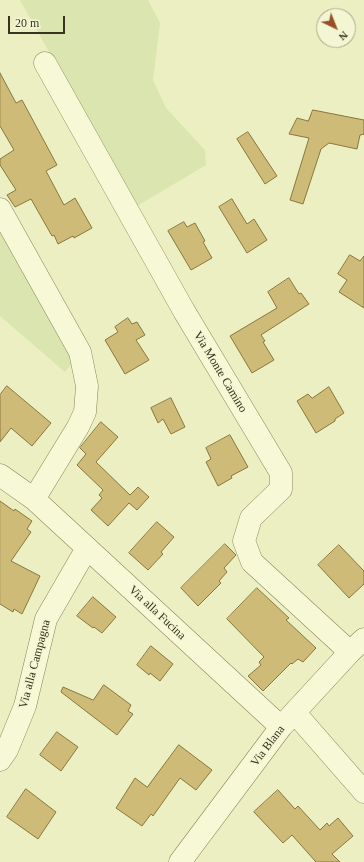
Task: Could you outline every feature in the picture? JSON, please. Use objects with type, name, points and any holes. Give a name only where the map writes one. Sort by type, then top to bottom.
[{"type":"street","name":"Via Monte Camino","points":[[45,63],[184,311],[281,473],[281,489],[251,518],[244,541],[252,562],[357,645]]},
{"type":"street","points":[[0,209],[80,352],[87,386],[85,412],[78,428],[34,499]]},
{"type":"street","name":"Via alla Fucina","points":[[0,475],[34,499],[87,548],[288,720],[364,792]]},
{"type":"street","name":"Via alla Campagna","points":[[0,760],[6,750],[25,706],[46,619],[87,548]]},
{"type":"street","name":"Via Blana","points":[[180,862],[288,720],[357,645]]},
{"type":"green space","points":[[20,0],[148,0],[160,23],[153,80],[166,108],[205,150],[206,165],[137,206]]},
{"type":"green space","points":[[0,220],[76,359],[65,372],[0,316]]},
{"type":"building","points":[[0,73],[16,103],[22,100],[57,165],[46,171],[64,205],[75,198],[92,228],[74,238],[73,236],[58,244],[54,235],[52,236],[31,199],[15,207],[7,195],[16,190],[0,165],[0,159],[14,150],[0,126]]},
{"type":"building","points":[[313,110],[364,120],[364,134],[360,135],[357,149],[329,143],[321,149],[303,204],[290,200],[309,138],[289,134],[297,118],[308,121]]},
{"type":"building","points":[[248,132],[277,176],[265,184],[237,139]]},
{"type":"building","points":[[232,199],[247,224],[254,219],[267,240],[247,253],[219,207]]},
{"type":"building","points":[[184,222],[187,227],[195,223],[212,258],[191,270],[168,231]]},
{"type":"building","points":[[350,255],[360,261],[364,256],[364,308],[339,292],[347,280],[338,274]]},
{"type":"building","points":[[289,278],[299,294],[301,293],[309,304],[261,335],[265,341],[263,342],[274,360],[252,373],[230,336],[277,308],[268,292]]},
{"type":"building","points":[[128,318],[132,324],[137,322],[145,335],[136,340],[149,360],[125,374],[105,340],[118,332],[115,327]]},
{"type":"building","points":[[7,386],[51,423],[32,446],[11,428],[0,442],[0,395]]},
{"type":"building","points":[[329,387],[344,413],[335,419],[335,421],[316,433],[297,401],[308,394],[312,398]]},
{"type":"building","points":[[171,398],[185,427],[171,434],[163,419],[158,423],[151,408]]},
{"type":"building","points":[[101,422],[118,437],[96,462],[130,495],[138,487],[149,497],[137,510],[129,503],[108,526],[91,510],[102,498],[99,495],[103,490],[77,465],[86,454],[80,448]]},
{"type":"building","points":[[230,435],[248,467],[231,476],[232,478],[218,486],[206,462],[211,459],[206,448]]},
{"type":"building","points":[[0,501],[32,521],[27,529],[31,532],[11,561],[40,576],[22,614],[14,609],[13,612],[0,604]]},
{"type":"building","points":[[157,522],[174,537],[161,552],[163,554],[148,570],[129,553]]},
{"type":"building","points":[[225,544],[236,555],[224,568],[227,572],[219,581],[221,583],[198,606],[181,588]]},
{"type":"building","points":[[339,545],[364,571],[364,584],[349,598],[318,565]]},
{"type":"building","points":[[257,588],[289,618],[286,620],[316,648],[303,662],[298,659],[292,664],[291,663],[263,691],[248,676],[261,665],[259,662],[264,657],[227,619]]},
{"type":"building","points":[[93,597],[116,617],[102,633],[77,616]]},
{"type":"building","points":[[151,646],[173,664],[160,681],[150,673],[149,675],[137,665]]},
{"type":"building","points":[[104,685],[131,705],[128,711],[133,714],[117,735],[61,692],[63,687],[93,700]]},
{"type":"building","points":[[57,732],[78,747],[61,771],[40,755]]},
{"type":"building","points":[[179,745],[212,770],[196,790],[180,778],[153,816],[151,814],[142,826],[116,808],[135,778],[147,787]]},
{"type":"building","points":[[26,789],[56,812],[38,839],[7,817]]},
{"type":"building","points":[[278,790],[295,809],[298,806],[320,830],[327,823],[329,826],[338,818],[353,836],[332,854],[340,862],[316,862],[292,835],[283,843],[254,812]]}]
